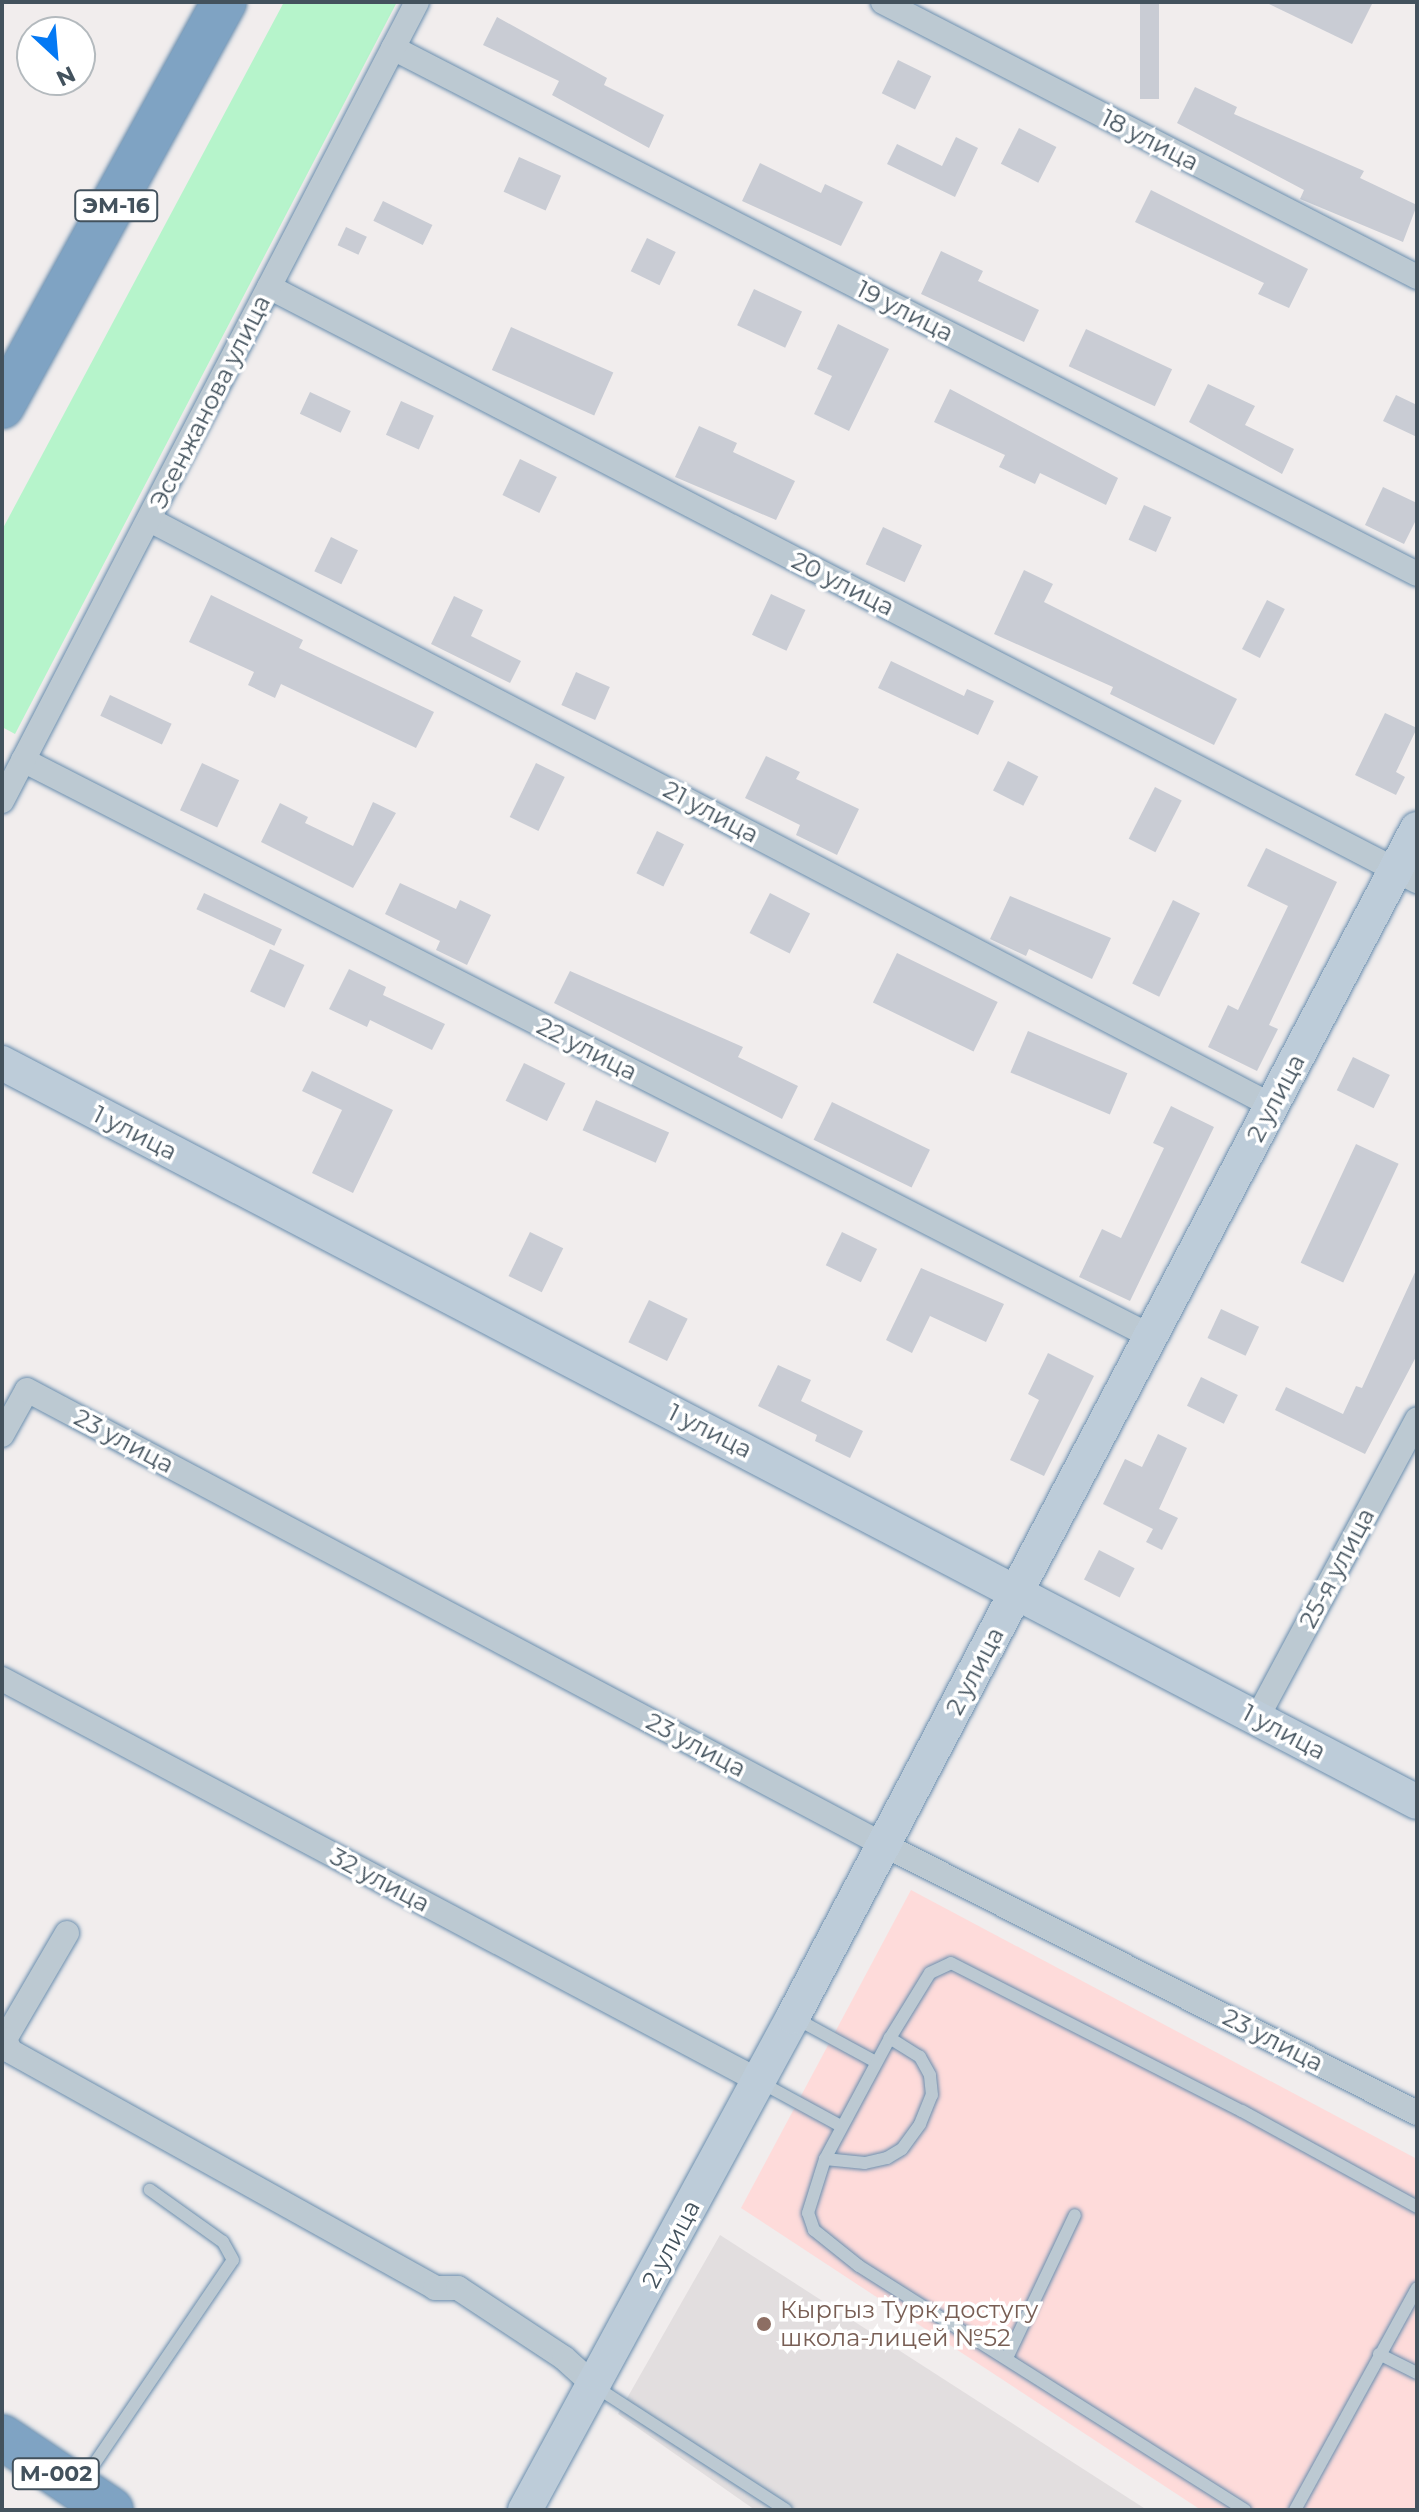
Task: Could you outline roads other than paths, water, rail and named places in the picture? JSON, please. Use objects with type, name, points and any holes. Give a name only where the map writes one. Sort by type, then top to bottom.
[{"type":"highway","name":"ЭМ-16","points":[[2,406],[224,2]]},
{"type":"highway","name":"M-002","points":[[2,2437],[94,2499]]},
{"type":"street","name":"Эсенжанова улица","points":[[2,801],[417,2]]},
{"type":"street","name":"18 улица","points":[[883,2],[1417,277]]},
{"type":"street","name":"19 улица","points":[[393,48],[1417,574]]},
{"type":"street","name":"20 улица","points":[[269,287],[1406,876]]},
{"type":"street","name":"21 улица","points":[[150,520],[1271,1105]]},
{"type":"street","name":"22 улица","points":[[23,760],[1152,1337]]},
{"type":"street","name":"2 улица","points":[[525,2510],[596,2387],[793,2017],[1271,1105],[1406,876],[1417,829]]},
{"type":"street","name":"1 улица","points":[[2,1063],[1417,1802]]},
{"type":"street","name":"23 улица","points":[[2,1435],[27,1390],[882,1844],[1417,2113]]},
{"type":"street","name":"25-я улица","points":[[1257,1718],[1417,1419]]},
{"type":"street","name":"32 улица","points":[[2,1679],[757,2080]]},
{"type":"street","points":[[67,1933],[5,2039],[4,2049],[435,2288],[458,2288],[564,2358],[596,2387]]},
{"type":"lane","points":[[1245,2510],[859,2266],[814,2230],[808,2213],[825,2159],[876,2062],[930,1973],[951,1963],[1242,2111],[1417,2207]]},
{"type":"lane","points":[[793,2017],[876,2062]]},
{"type":"lane","points":[[825,2159],[865,2163],[887,2158],[902,2149],[920,2124],[932,2095],[930,2075],[920,2057],[890,2038]]},
{"type":"lane","points":[[757,2080],[841,2126]]},
{"type":"lane","points":[[94,2499],[233,2260],[223,2242],[150,2190]]},
{"type":"lane","points":[[1007,2358],[1075,2215]]},
{"type":"lane","points":[[1295,2510],[1417,2288]]},
{"type":"lane","points":[[1379,2354],[1417,2373]]},
{"type":"lane","points":[[596,2387],[786,2510]]},
{"type":"place","name":"Кыргыз Турк достугу школа-лицей №52","points":[[764,2324]]}]
